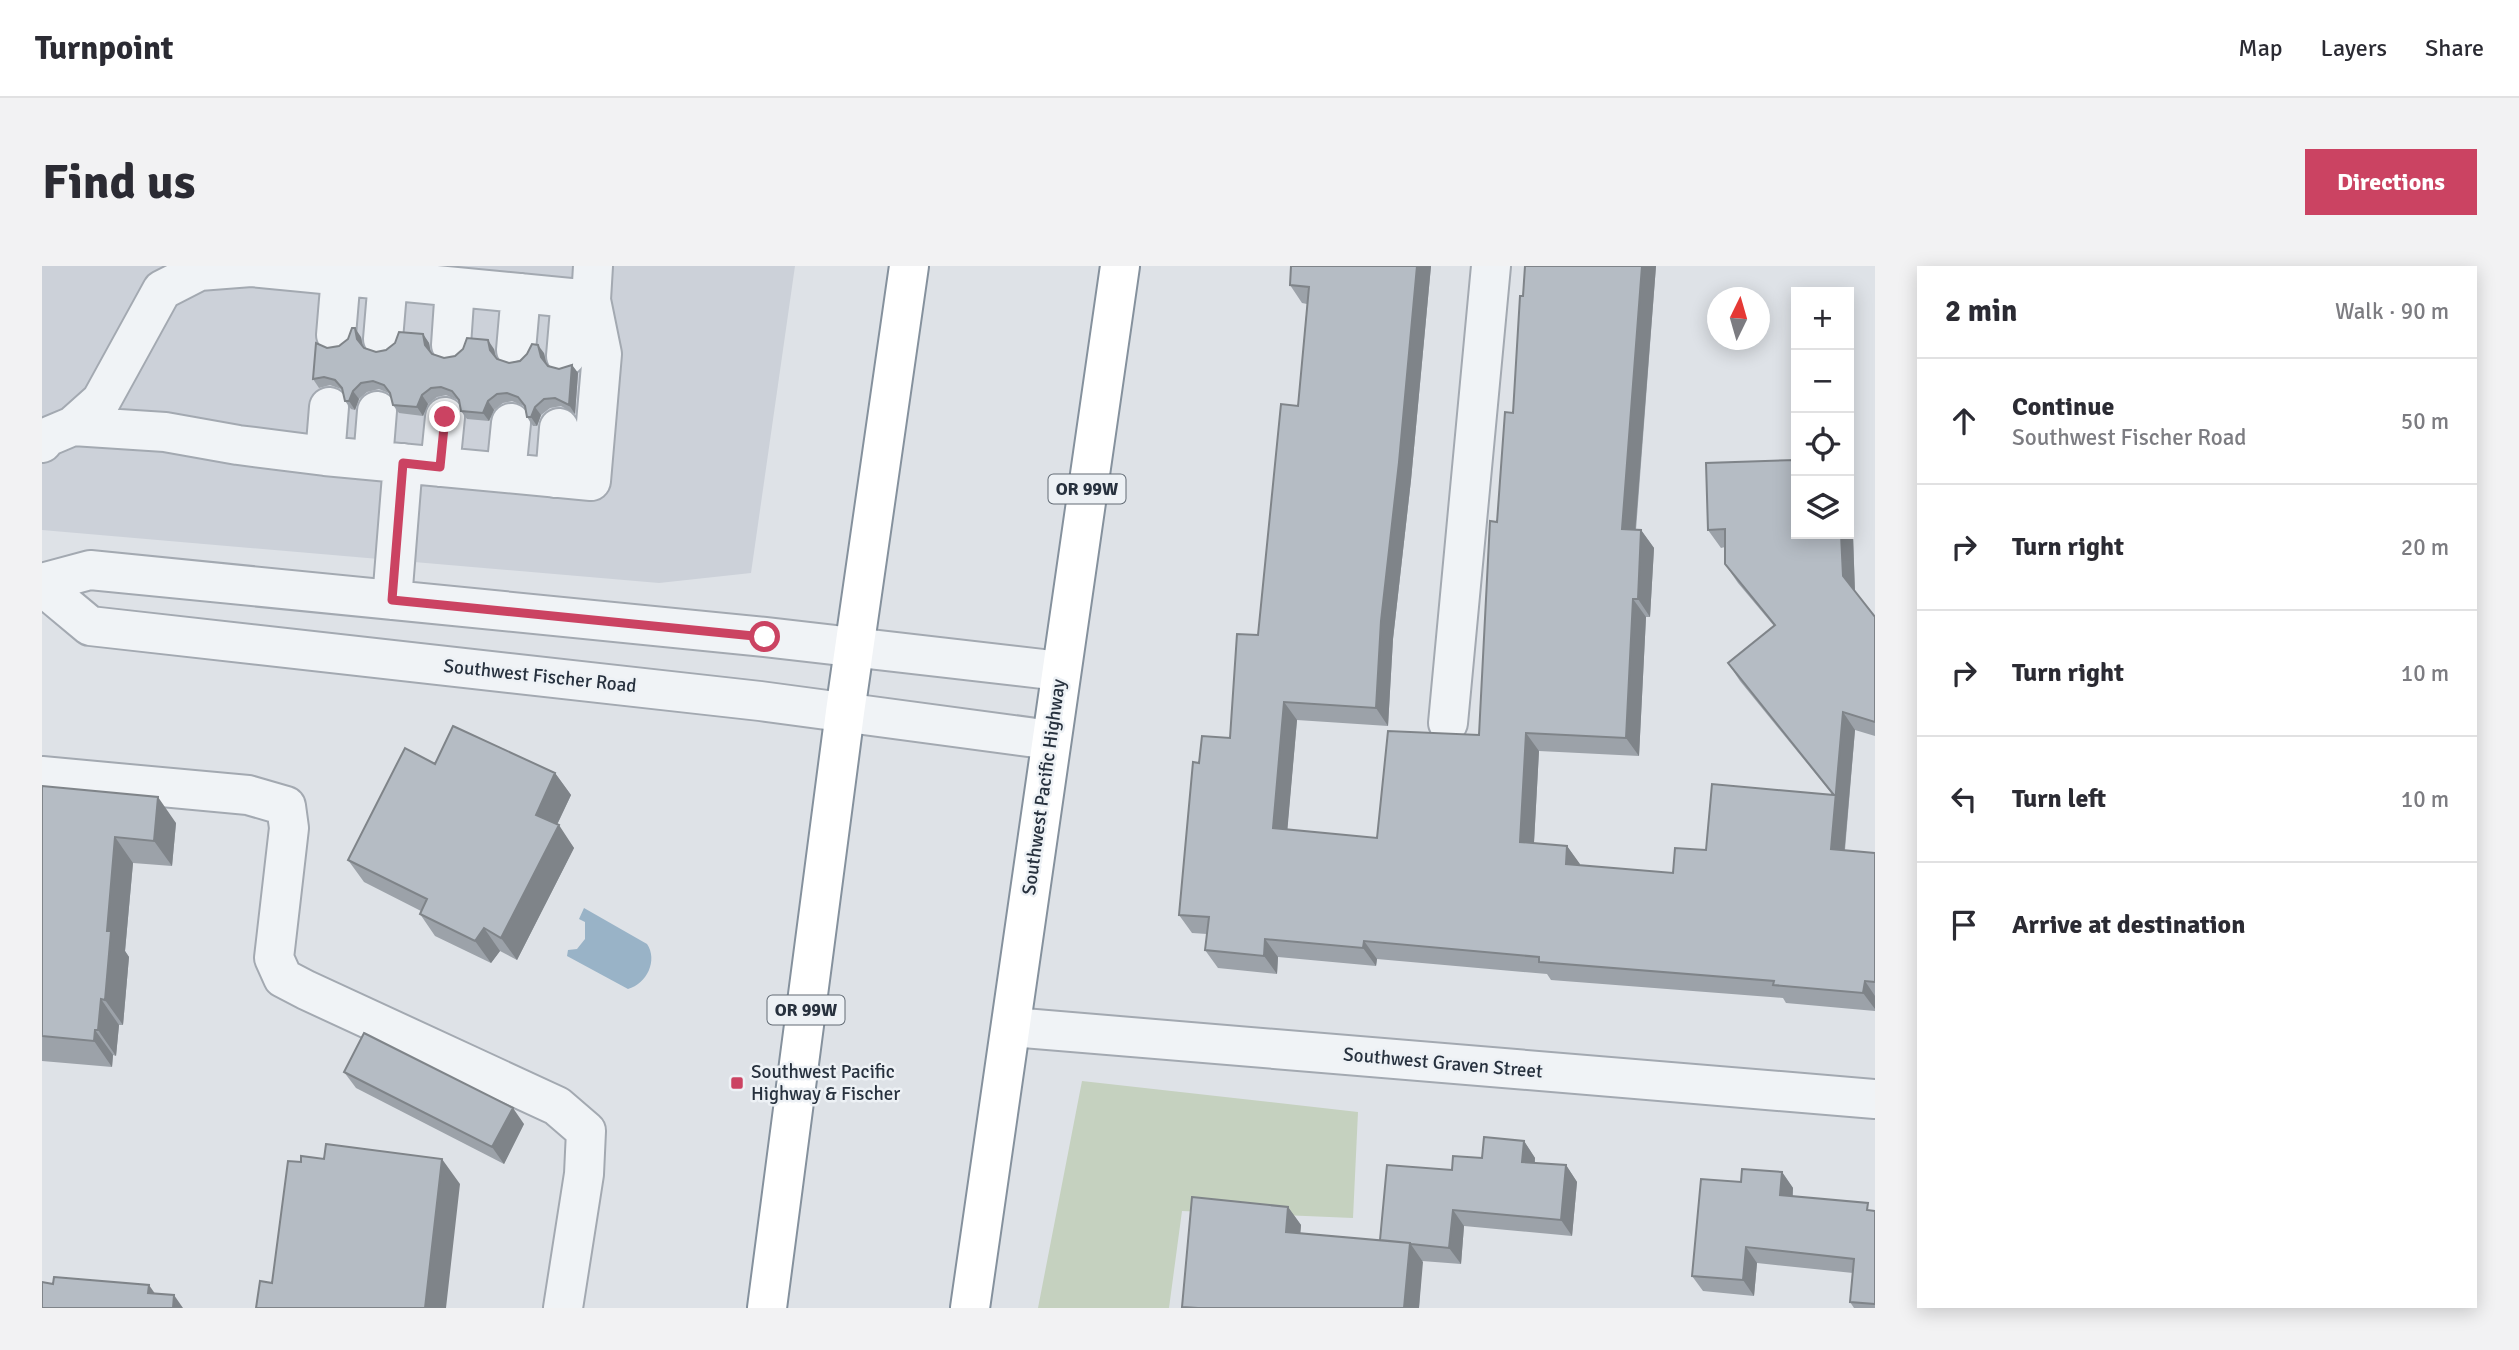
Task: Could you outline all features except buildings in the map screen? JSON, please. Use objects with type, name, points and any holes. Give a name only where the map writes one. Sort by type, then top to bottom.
[{"type":"highway","name":"OR 99W","points":[[767,1308],[845,712],[909,266]]},
{"type":"highway","name":"Southwest Pacific Highway","points":[[970,1308],[1120,266]]},
{"type":"street","points":[[1448,723],[1491,266]]},
{"type":"street","points":[[58,435],[100,401],[158,278],[199,271],[251,267],[522,293],[585,288]]},
{"type":"street","points":[[336,335],[341,276]]},
{"type":"street","points":[[383,339],[388,280]]},
{"type":"street","points":[[451,345],[455,287]]},
{"type":"street","points":[[58,435],[165,432],[325,456],[591,481],[603,354],[585,288]]},
{"type":"street","points":[[566,356],[585,288]]},
{"type":"street","points":[[516,351],[522,293]]},
{"type":"street","points":[[325,456],[329,407]]},
{"type":"street","points":[[377,411],[405,464],[392,600]]},
{"type":"street","points":[[405,464],[445,417]]},
{"type":"street","points":[[506,473],[511,423]]},
{"type":"street","points":[[555,478],[559,428]]},
{"type":"street","name":"Southwest Fischer Road","points":[[42,585],[90,570],[765,637],[1060,671]]},
{"type":"street","name":"Southwest Fischer Road","points":[[42,585],[90,626],[845,712],[1051,740]]},
{"type":"street","points":[[42,776],[247,795],[286,806],[289,828],[274,958],[283,978],[556,1105],[586,1131],[584,1174],[563,1308]]},
{"type":"street","name":"Southwest Graven Street","points":[[1011,1027],[1875,1099]]},
{"type":"shaded area","points":[[42,266],[795,266],[751,573],[659,583],[42,530]]},
{"type":"green space","points":[[1082,1081],[1358,1112],[1353,1218],[1182,1211],[1169,1308],[1038,1308]]},
{"type":"water","points":[[584,908],[647,944],[651,964],[641,982],[628,989],[567,956],[568,950],[577,949],[585,939],[585,922],[579,919]]},
{"type":"place","name":"Southwest Pacific Highway & Fischer","points":[[737,1083]]},
{"type":"route","points":[[445,417],[440,467],[403,463],[392,600],[765,637]]}]
